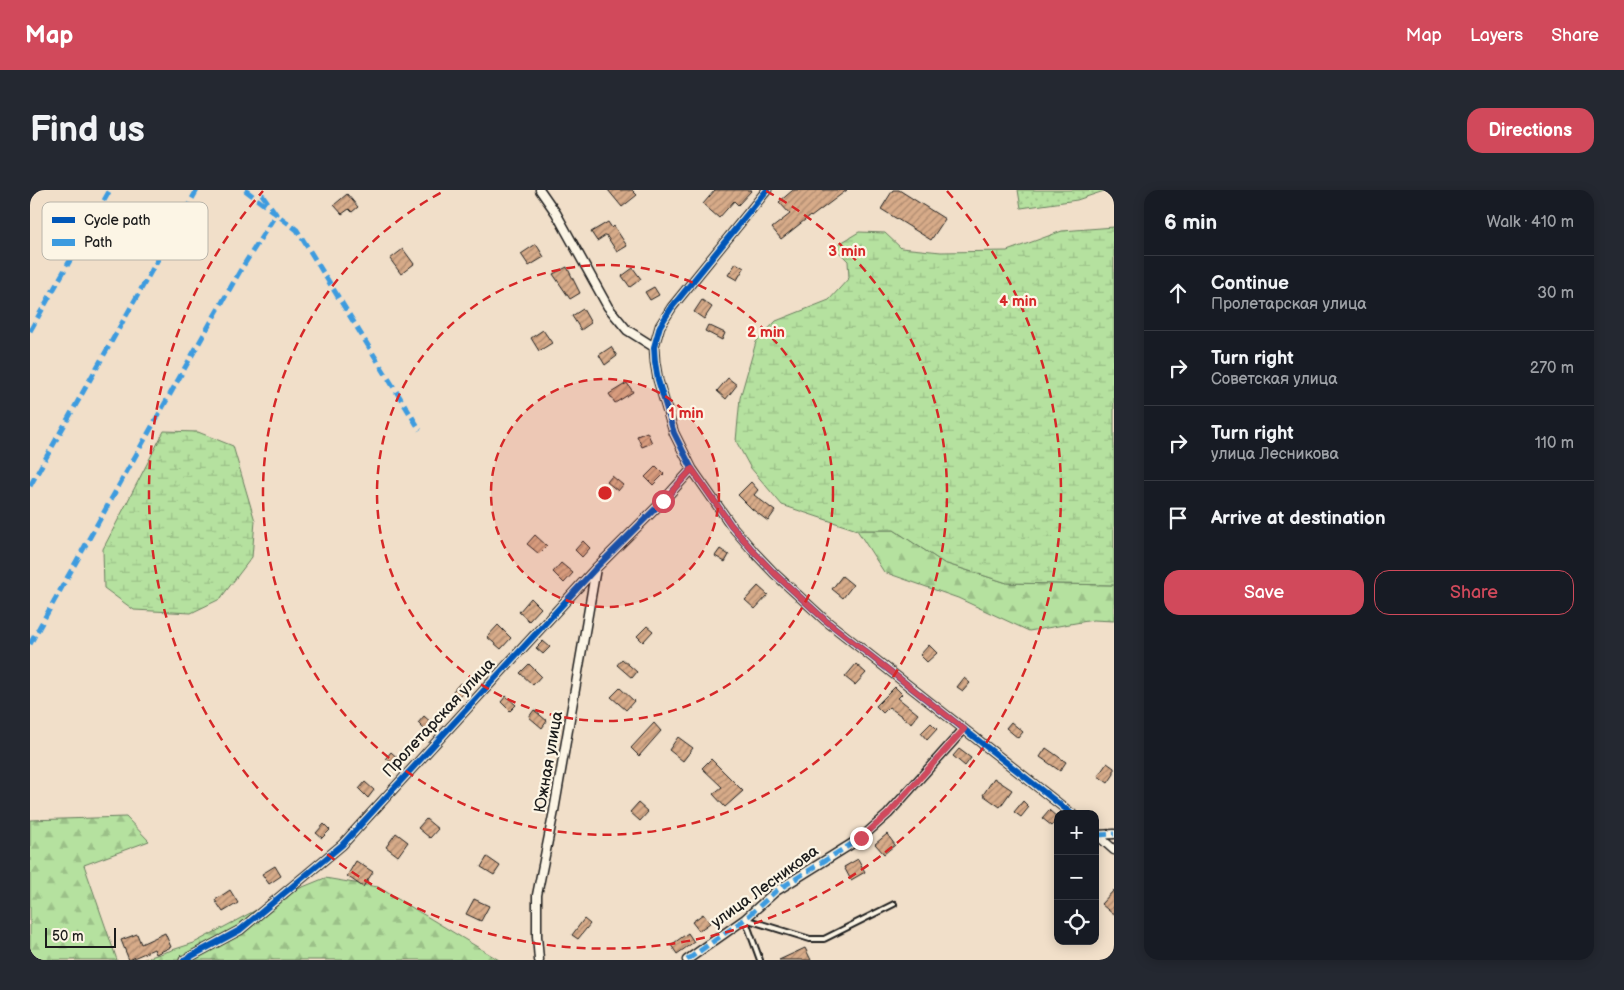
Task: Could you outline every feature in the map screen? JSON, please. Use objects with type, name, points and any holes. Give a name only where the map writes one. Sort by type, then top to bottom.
[{"type":"street","points":[[540,190],[556,213],[608,307],[627,330],[654,347]]},
{"type":"street","points":[[767,190],[672,307],[660,326],[654,347],[655,362],[658,380],[674,433],[692,469],[731,525],[775,574],[825,620],[1067,810]]},
{"type":"street","name":"Пролетарская улица","points":[[184,960],[240,930],[342,845],[596,568],[692,469]]},
{"type":"street","name":"Южная улица","points":[[540,960],[537,936],[538,895],[596,568]]},
{"type":"street","name":"улица Лесникова","points":[[687,960],[745,918],[776,891],[861,838],[894,808],[964,729]]},
{"type":"street","points":[[1099,834],[1114,834]]},
{"type":"street","points":[[1099,836],[1114,850]]},
{"type":"lane","points":[[745,918],[810,939],[824,940],[894,904]]},
{"type":"lane","points":[[745,918],[760,960]]},
{"type":"green space","points":[[1018,190],[1107,190],[1077,200],[1021,208]]},
{"type":"green space","points":[[1114,227],[1114,585],[1007,583],[944,563],[894,530],[857,530],[782,505],[750,467],[736,441],[740,398],[756,342],[776,321],[829,300],[849,278],[848,261],[834,247],[859,232],[885,233],[901,248],[941,252],[1007,251],[1062,231]]},
{"type":"green space","points":[[164,431],[198,432],[233,446],[255,521],[252,557],[220,599],[191,613],[134,610],[104,588],[103,549]]},
{"type":"green space","points":[[857,530],[894,530],[944,563],[1007,583],[1114,585],[1114,621],[1093,620],[1029,631],[958,598],[884,572]]},
{"type":"green space","points":[[126,817],[149,841],[84,865],[117,960],[30,960],[30,820]]},
{"type":"green space","points":[[325,878],[378,887],[499,960],[141,960],[194,943],[288,893]]},
{"type":"building","points":[[608,190],[632,190],[637,195],[622,207]]},
{"type":"building","points":[[715,190],[752,190],[738,205],[734,201],[719,218],[703,204]]},
{"type":"building","points":[[793,190],[847,190],[781,239],[772,228],[790,214],[779,202]]},
{"type":"building","points":[[893,190],[899,190],[945,219],[931,240],[881,209]]},
{"type":"building","points":[[347,194],[358,207],[352,212],[349,209],[342,214],[334,205]]},
{"type":"building","points":[[608,222],[612,228],[614,226],[627,246],[617,252],[606,235],[597,241],[591,232]]},
{"type":"building","points":[[536,244],[544,257],[529,266],[521,254]]},
{"type":"building","points":[[403,249],[414,264],[401,274],[390,259]]},
{"type":"building","points":[[736,263],[744,268],[737,280],[728,275]]},
{"type":"building","points":[[567,267],[580,293],[570,299],[553,274]]},
{"type":"building","points":[[633,268],[641,279],[630,287],[622,276]]},
{"type":"building","points":[[654,287],[659,295],[650,300],[645,292]]},
{"type":"building","points":[[702,300],[712,307],[704,319],[694,312]]},
{"type":"building","points":[[583,309],[591,323],[581,330],[572,316]]},
{"type":"building","points":[[708,325],[725,333],[722,340],[705,331]]},
{"type":"building","points":[[543,330],[552,343],[539,351],[531,338]]},
{"type":"building","points":[[611,347],[617,356],[605,365],[599,355]]},
{"type":"building","points":[[728,378],[737,385],[726,399],[717,391]]},
{"type":"building","points":[[627,383],[633,392],[615,403],[609,394]]},
{"type":"building","points":[[647,432],[652,443],[642,447],[637,436]]},
{"type":"building","points":[[656,466],[664,474],[653,485],[645,477]]},
{"type":"building","points":[[612,476],[623,485],[618,491],[607,482]]},
{"type":"building","points":[[751,482],[758,490],[754,495],[775,511],[768,521],[738,495]]},
{"type":"building","points":[[535,535],[547,546],[539,554],[527,544]]},
{"type":"building","points":[[583,541],[590,548],[582,557],[575,550]]},
{"type":"building","points":[[720,549],[729,555],[725,562],[715,556]]},
{"type":"building","points":[[561,563],[573,573],[564,583],[553,572]]},
{"type":"building","points":[[842,576],[853,585],[843,598],[832,589]]},
{"type":"building","points":[[758,586],[768,595],[755,609],[745,600]]},
{"type":"building","points":[[531,598],[541,608],[529,621],[519,612]]},
{"type":"building","points":[[498,625],[511,638],[501,649],[487,637]]},
{"type":"building","points":[[647,626],[653,631],[643,642],[637,636]]},
{"type":"building","points":[[543,641],[550,647],[543,654],[536,648]]},
{"type":"building","points":[[929,645],[937,653],[927,662],[920,655]]},
{"type":"building","points":[[622,659],[637,672],[632,678],[617,665]]},
{"type":"building","points":[[529,664],[541,676],[533,685],[520,673]]},
{"type":"building","points":[[856,664],[866,673],[855,685],[845,677]]},
{"type":"building","points":[[964,678],[970,683],[963,691],[957,687]]},
{"type":"building","points":[[460,683],[466,689],[459,697],[453,691]]},
{"type":"building","points":[[895,687],[902,694],[898,698],[918,714],[911,723],[889,707],[883,713],[876,706]]},
{"type":"building","points":[[620,688],[634,701],[626,710],[611,697]]},
{"type":"building","points":[[506,696],[516,705],[510,711],[501,702]]},
{"type":"building","points":[[534,710],[547,721],[542,728],[529,717]]},
{"type":"building","points":[[424,716],[433,724],[426,731],[418,723]]},
{"type":"building","points":[[1011,722],[1023,732],[1018,738],[1006,728]]},
{"type":"building","points":[[654,723],[661,731],[639,756],[631,748]]},
{"type":"building","points":[[931,723],[937,729],[927,740],[921,733]]},
{"type":"building","points":[[678,737],[693,748],[683,761],[669,750]]},
{"type":"building","points":[[1046,748],[1066,762],[1060,771],[1040,757]]},
{"type":"building","points":[[959,749],[971,758],[965,766],[953,756]]},
{"type":"building","points":[[391,752],[400,760],[395,766],[386,758]]},
{"type":"building","points":[[711,759],[743,791],[725,807],[713,794],[722,787],[702,768]]},
{"type":"building","points":[[1107,763],[1114,768],[1114,774],[1108,783],[1098,776]]},
{"type":"building","points":[[994,778],[1012,790],[1000,807],[983,795]]},
{"type":"building","points":[[365,782],[374,790],[368,798],[359,789]]},
{"type":"building","points":[[1023,801],[1029,807],[1021,817],[1014,812]]},
{"type":"building","points":[[638,803],[648,812],[640,821],[630,812]]},
{"type":"building","points":[[1049,810],[1054,814],[1054,823],[1052,826],[1042,818]]},
{"type":"building","points":[[426,819],[438,829],[430,838],[418,828]]},
{"type":"building","points":[[324,824],[330,830],[322,838],[316,833]]},
{"type":"building","points":[[396,833],[408,842],[398,856],[386,847]]},
{"type":"building","points":[[887,834],[895,845],[884,854],[875,844]]},
{"type":"building","points":[[487,857],[500,866],[494,875],[481,867]]},
{"type":"building","points":[[858,859],[865,872],[851,880],[844,867]]},
{"type":"building","points":[[356,861],[373,872],[363,887],[347,876]]},
{"type":"building","points":[[275,866],[281,876],[269,884],[262,874]]},
{"type":"building","points":[[230,890],[238,903],[223,912],[215,900]]},
{"type":"building","points":[[1114,890],[1114,915],[1101,904]]},
{"type":"building","points":[[474,899],[489,906],[481,921],[466,914]]},
{"type":"building","points":[[703,914],[710,923],[699,931],[692,922]]},
{"type":"building","points":[[584,919],[590,924],[578,939],[572,935]]},
{"type":"building","points":[[165,933],[171,947],[156,954],[154,949],[129,960],[121,940],[137,934],[141,944]]},
{"type":"building","points":[[688,933],[694,942],[677,954],[671,945]]},
{"type":"building","points":[[805,948],[811,960],[779,960]]},
{"type":"marked path","points":[[103,202],[110,190]]},
{"type":"marked path","points":[[190,202],[197,190]]},
{"type":"marked path","points":[[245,190],[297,230],[420,430]]},
{"type":"marked path","points":[[30,644],[240,271],[276,214],[259,190]]},
{"type":"marked path","points":[[30,331],[70,260]]},
{"type":"marked path","points":[[30,486],[158,260]]},
{"type":"marked path","points":[[687,960],[745,919],[776,891],[861,838],[888,814],[964,729]]},
{"type":"marked path","points":[[1099,835],[1114,834]]},
{"type":"cycle path","points":[[767,190],[672,307],[660,326],[654,347],[655,362],[658,380],[674,433],[692,469],[731,525],[775,574],[825,620],[1067,810]]},
{"type":"cycle path","points":[[184,960],[240,930],[342,845],[596,568],[692,469]]},
{"type":"route","points":[[663,501],[692,469],[731,525],[775,574],[825,620],[886,670],[964,729],[888,814],[861,838]]}]
